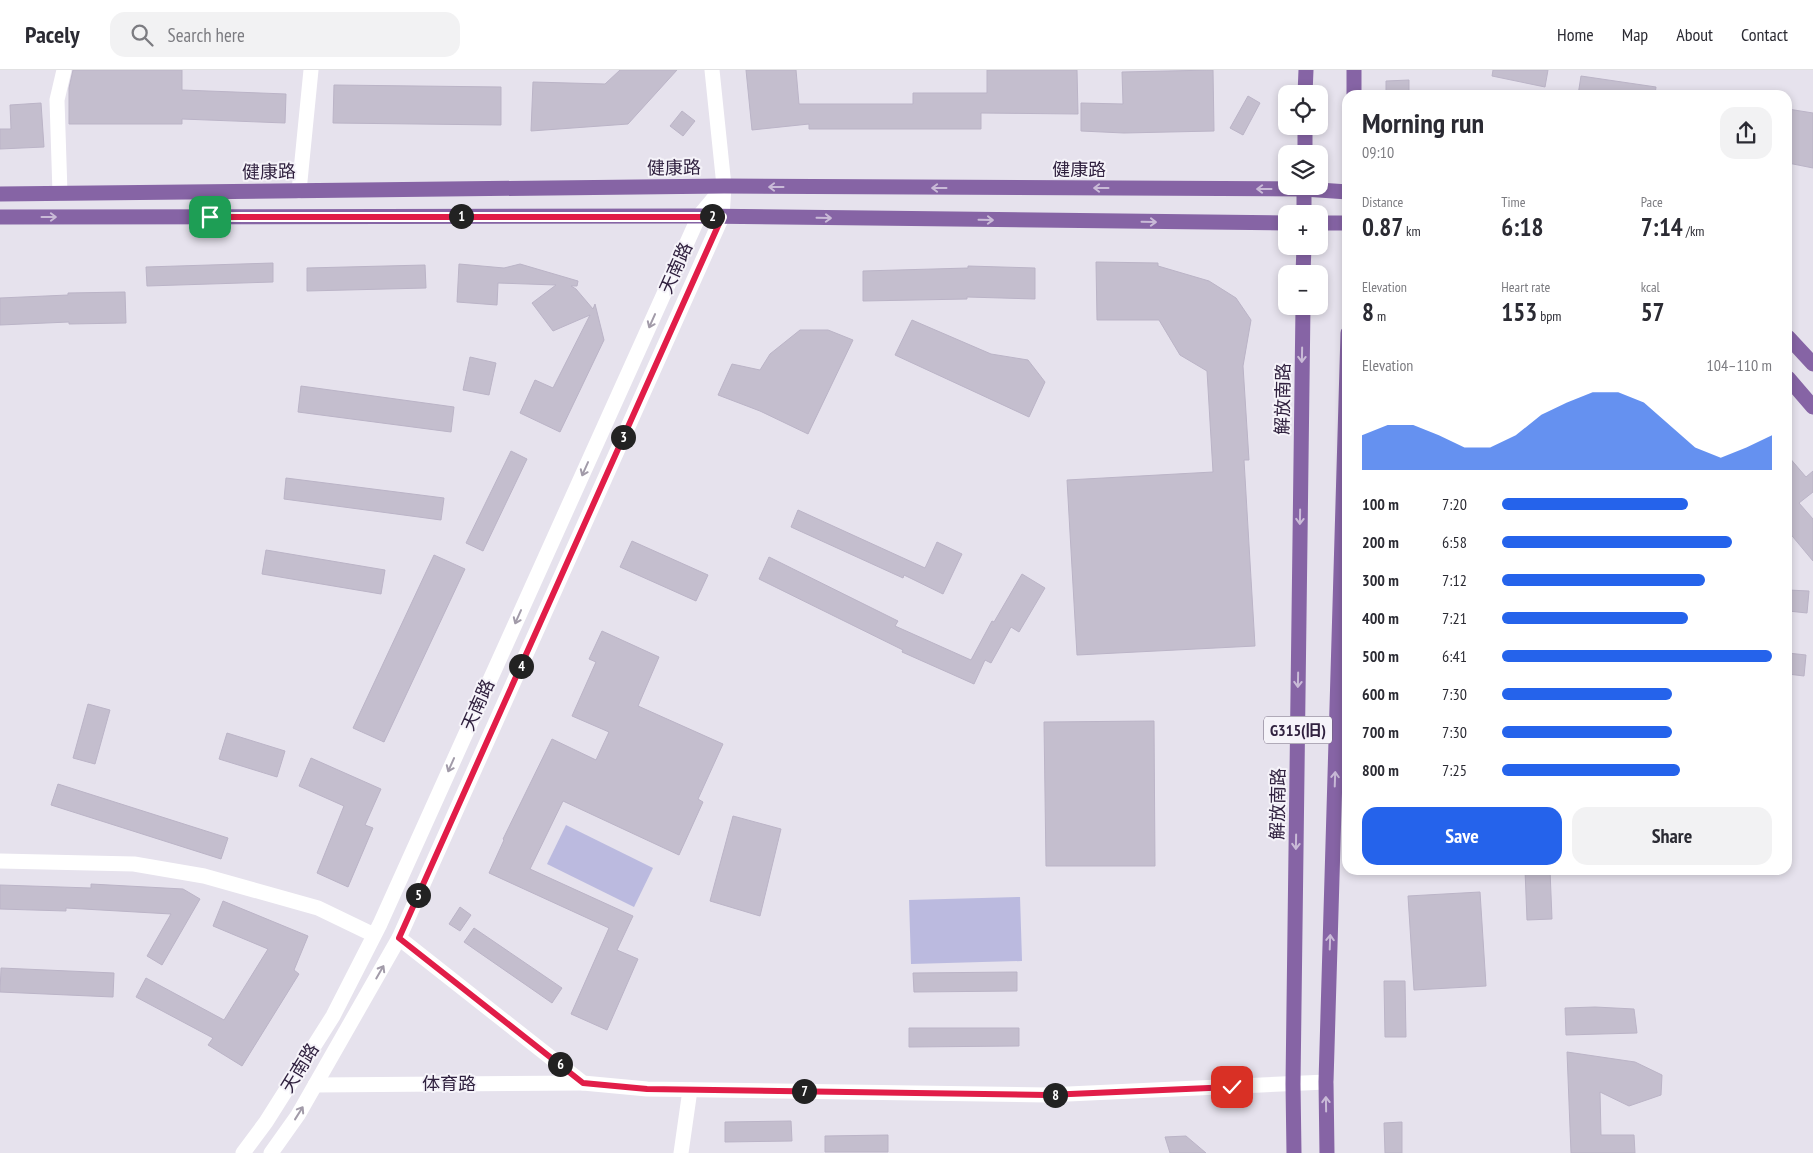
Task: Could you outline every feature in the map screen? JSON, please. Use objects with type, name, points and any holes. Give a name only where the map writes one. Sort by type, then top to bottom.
[{"type":"main road","points":[[1306,70],[1306,85]]},
{"type":"main road","points":[[1354,70],[1354,90]]},
{"type":"main road","name":"健康路","points":[[0,194],[724,186],[1278,188]]},
{"type":"main road","name":"健康路","points":[[1328,190],[1342,191]]},
{"type":"main road","points":[[0,217],[699,216],[1278,223]]},
{"type":"main road","points":[[1328,223],[1342,223]]},
{"type":"main road","name":"解放南路","points":[[1294,1153],[1293,1084],[1303,315]]},
{"type":"main road","points":[[1792,341],[1813,364]]},
{"type":"main road","points":[[1792,383],[1813,407]]},
{"type":"main road","name":"G315(旧)","points":[[1327,1153],[1326,1082],[1342,537]]},
{"type":"street","points":[[60,193],[57,100],[64,70]]},
{"type":"street","points":[[299,191],[311,70]]},
{"type":"street","points":[[712,70],[724,186]]},
{"type":"street","name":"天南路","points":[[243,1153],[266,1122],[333,1016],[374,935],[699,216],[724,186]]},
{"type":"street","name":"天南路","points":[[271,1153],[298,1115],[399,938],[722,217],[724,186]]},
{"type":"street","points":[[0,861],[134,864],[204,876],[318,908],[374,935]]},
{"type":"street","points":[[399,938],[583,1083]]},
{"type":"street","name":"体育路","points":[[315,1085],[583,1083],[647,1089],[1047,1095],[1326,1082]]},
{"type":"street","points":[[681,1153],[690,1090]]},
{"type":"shaded area","points":[[566,825],[653,868],[634,907],[547,864]]},
{"type":"shaded area","points":[[1020,897],[1022,961],[911,964],[909,900]]},
{"type":"building","points":[[73,70],[182,70],[182,90],[286,94],[285,123],[182,119],[182,124],[69,124],[69,88]]},
{"type":"building","points":[[620,70],[677,70],[628,124],[531,131],[533,82],[605,84]]},
{"type":"building","points":[[746,70],[796,70],[799,104],[913,104],[913,93],[987,93],[987,70],[1077,70],[1078,114],[981,113],[981,129],[809,129],[809,124],[752,130]]},
{"type":"building","points":[[1213,70],[1214,131],[1124,133],[1081,131],[1081,103],[1123,104],[1122,72]]},
{"type":"building","points":[[1493,70],[1548,70],[1545,87],[1492,76]]},
{"type":"building","points":[[1581,76],[1656,87],[1656,90],[1579,90]]},
{"type":"building","points":[[1409,80],[1409,90],[1386,90],[1386,81]]},
{"type":"building","points":[[334,85],[501,87],[501,125],[333,123]]},
{"type":"building","points":[[1248,96],[1260,103],[1243,135],[1230,128]]},
{"type":"building","points":[[41,103],[44,147],[0,149],[0,129],[11,129],[10,105]]},
{"type":"building","points":[[1792,110],[1813,113],[1813,168],[1792,164]]},
{"type":"building","points":[[682,111],[695,121],[683,136],[670,126]]},
{"type":"building","points":[[1096,262],[1158,263],[1158,266],[1209,281],[1236,298],[1251,320],[1243,366],[1249,460],[1244,460],[1255,646],[1077,655],[1067,480],[1213,472],[1207,371],[1180,355],[1159,320],[1097,320]]},
{"type":"building","points":[[273,263],[273,282],[147,286],[146,267]]},
{"type":"building","points":[[459,264],[504,268],[520,264],[578,281],[577,286],[571,286],[576,289],[593,309],[595,304],[604,340],[560,432],[520,413],[535,380],[553,388],[590,315],[553,331],[532,303],[556,285],[498,283],[497,305],[457,302]]},
{"type":"building","points":[[425,265],[426,288],[307,291],[307,268]]},
{"type":"building","points":[[968,266],[1035,268],[1035,299],[967,297],[967,299],[863,301],[863,271],[968,268]]},
{"type":"building","points":[[125,292],[126,323],[69,324],[69,322],[0,325],[0,298],[68,295],[68,293]]},
{"type":"building","points":[[912,320],[991,354],[1028,360],[1045,382],[1029,417],[895,355]]},
{"type":"building","points":[[800,330],[828,330],[853,340],[808,434],[760,411],[718,395],[732,364],[760,370],[770,354]]},
{"type":"building","points":[[470,357],[496,363],[489,395],[463,390]]},
{"type":"building","points":[[301,386],[454,407],[451,432],[298,412]]},
{"type":"building","points":[[511,451],[527,459],[483,551],[466,543]]},
{"type":"building","points":[[1792,461],[1806,477],[1813,471],[1813,492],[1799,503],[1813,519],[1813,561],[1792,536]]},
{"type":"building","points":[[286,478],[444,498],[441,520],[284,499]]},
{"type":"building","points":[[798,510],[925,568],[937,542],[962,554],[943,594],[904,575],[903,578],[791,527]]},
{"type":"building","points":[[632,541],[708,575],[696,601],[620,567]]},
{"type":"building","points":[[266,550],[385,570],[381,594],[262,574]]},
{"type":"building","points":[[434,555],[465,569],[384,742],[353,728]]},
{"type":"building","points":[[769,557],[898,621],[895,626],[971,660],[992,621],[994,622],[1022,574],[1045,588],[1019,632],[1011,627],[991,663],[985,660],[974,684],[902,652],[903,650],[759,579]]},
{"type":"building","points":[[1792,590],[1809,591],[1807,613],[1792,611]]},
{"type":"building","points":[[602,631],[659,657],[638,706],[723,744],[698,799],[703,802],[679,855],[563,801],[530,869],[633,916],[617,950],[638,959],[607,1030],[571,1014],[609,928],[489,873],[503,839],[552,739],[596,760],[609,732],[572,716],[596,662],[589,659]]},
{"type":"building","points":[[1792,653],[1806,655],[1804,676],[1792,674]]},
{"type":"building","points":[[88,704],[110,710],[95,764],[73,758]]},
{"type":"building","points":[[1154,721],[1155,866],[1046,866],[1044,722]]},
{"type":"building","points":[[227,733],[285,751],[277,777],[219,759]]},
{"type":"building","points":[[311,758],[381,789],[365,825],[373,828],[348,887],[317,873],[344,806],[299,786]]},
{"type":"building","points":[[58,784],[228,838],[221,859],[51,805]]},
{"type":"building","points":[[733,816],[781,829],[760,916],[710,901]]},
{"type":"building","points":[[1525,875],[1550,875],[1552,919],[1527,920]]},
{"type":"building","points":[[91,884],[183,889],[200,899],[162,965],[147,956],[171,914],[66,908],[66,911],[0,909],[0,885],[91,888]]},
{"type":"building","points":[[1480,892],[1486,986],[1414,990],[1408,896]]},
{"type":"building","points":[[223,901],[308,936],[294,970],[299,974],[242,1066],[208,1045],[213,1038],[136,997],[146,978],[224,1020],[268,949],[213,926]]},
{"type":"building","points":[[460,907],[471,915],[460,931],[449,924]]},
{"type":"building","points":[[474,928],[562,988],[552,1003],[464,942]]},
{"type":"building","points":[[1,968],[114,973],[113,997],[0,992]]},
{"type":"building","points":[[1017,972],[1017,991],[914,992],[913,973]]},
{"type":"building","points":[[1384,981],[1405,981],[1406,1037],[1385,1037]]},
{"type":"building","points":[[1565,1008],[1634,1009],[1637,1033],[1566,1035]]},
{"type":"building","points":[[909,1028],[1019,1028],[1019,1046],[909,1047]]},
{"type":"building","points":[[1567,1052],[1635,1062],[1662,1075],[1661,1095],[1629,1106],[1600,1092],[1601,1135],[1634,1135],[1635,1153],[1571,1153]]},
{"type":"building","points":[[791,1121],[792,1141],[725,1142],[725,1122]]},
{"type":"building","points":[[1402,1122],[1402,1153],[1385,1153],[1384,1123]]},
{"type":"building","points":[[888,1135],[888,1152],[825,1152],[825,1136]]},
{"type":"building","points":[[1186,1136],[1206,1153],[1170,1153],[1165,1137]]},
{"type":"route","points":[[210,217],[722,217],[399,938],[583,1083],[647,1089],[1047,1095],[1232,1087]]}]
